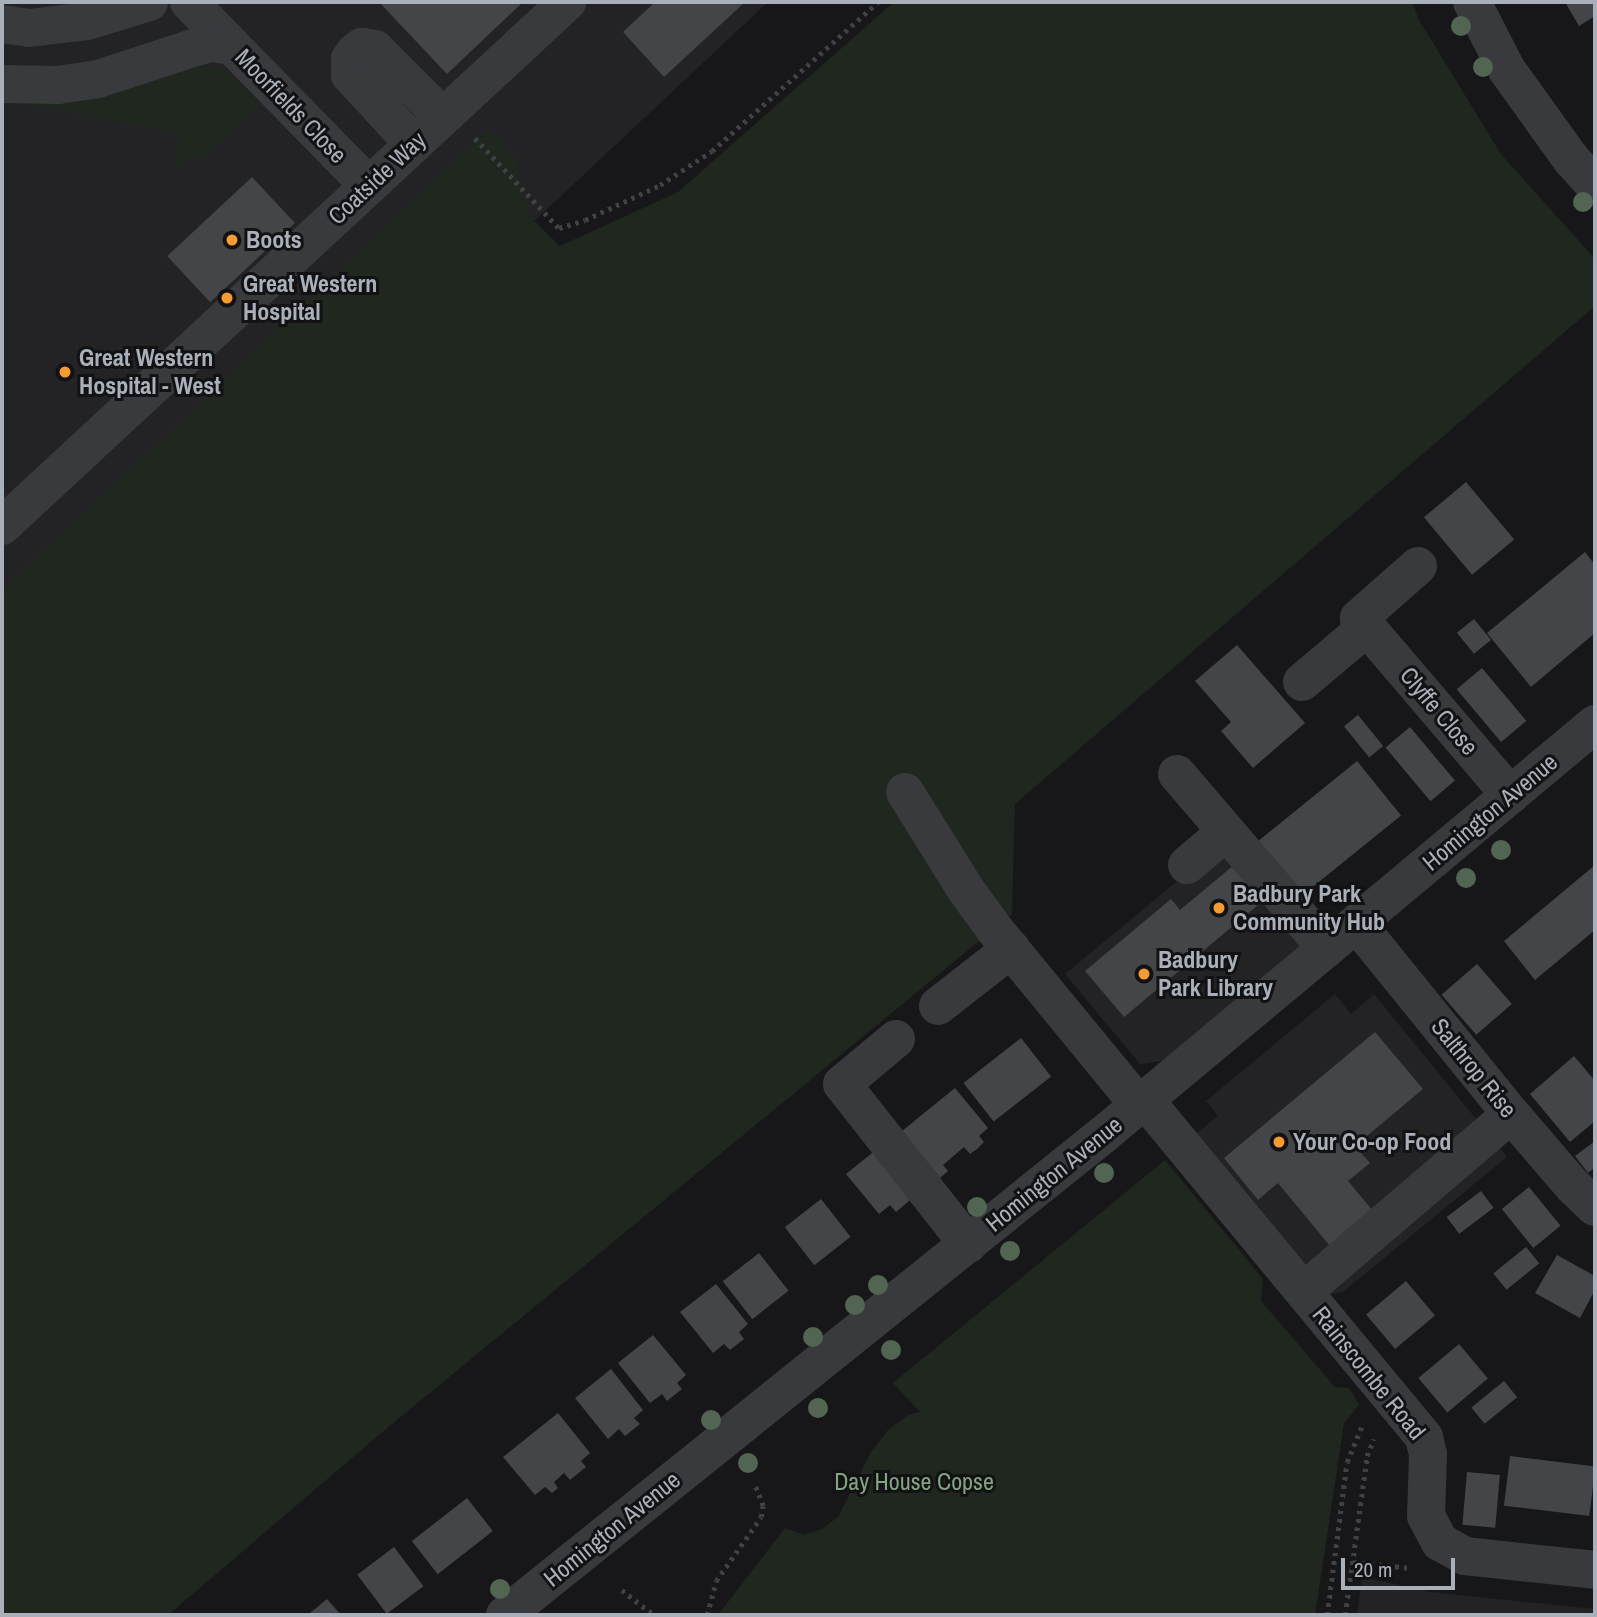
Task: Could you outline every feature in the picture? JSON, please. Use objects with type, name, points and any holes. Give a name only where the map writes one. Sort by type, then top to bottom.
[{"type":"street","points":[[2,24],[29,27],[87,21],[149,2]]},
{"type":"street","points":[[188,2],[232,46]]},
{"type":"street","name":"Coatside Way","points":[[2,526],[567,2]]},
{"type":"street","points":[[1472,2],[1507,70],[1571,159],[1595,186]]},
{"type":"street","name":"Moorfields Close","points":[[2,84],[58,85],[99,79],[211,43],[232,46],[369,186]]},
{"type":"street","points":[[414,144],[350,75],[350,59],[355,52],[362,47],[375,49],[447,114]]},
{"type":"street","points":[[1301,682],[1367,627],[1359,618],[1418,566]]},
{"type":"street","name":"Clyffe Close","points":[[1367,627],[1510,795]]},
{"type":"street","name":"Homington Avenue","points":[[505,1615],[1142,1102],[1595,724]]},
{"type":"street","points":[[1177,774],[1327,949]]},
{"type":"street","name":"Rainscombe Road","points":[[905,792],[966,890],[1011,949],[1393,1397],[1424,1437],[1428,1454],[1426,1516],[1432,1532],[1444,1546],[1465,1556],[1595,1570]]},
{"type":"street","points":[[1187,865],[1226,832]]},
{"type":"street","name":"Salthrop Rise","points":[[1357,924],[1511,1114],[1573,1186],[1595,1207]]},
{"type":"street","points":[[938,1006],[1011,949]]},
{"type":"street","points":[[896,1039],[842,1084],[968,1244]]},
{"type":"street","points":[[1304,1292],[1511,1114]]},
{"type":"path","points":[[447,114],[559,228],[585,220],[660,185],[712,151],[878,2]]},
{"type":"path","points":[[1327,1615],[1347,1462],[1364,1421],[1393,1397]]},
{"type":"path","points":[[1345,1615],[1367,1456],[1393,1397]]},
{"type":"path","points":[[707,1615],[716,1581],[761,1517],[763,1506],[754,1483]]},
{"type":"path","points":[[622,1590],[653,1615]]},
{"type":"shaded area","name":"Great Western Hospital","points":[[2,2],[768,2],[2,720]]},
{"type":"shaded area","points":[[1222,844],[1305,943],[1163,1061],[1140,1064],[1065,974]]},
{"type":"shaded area","points":[[1335,994],[1351,1014],[1374,994],[1507,1157],[1343,1292],[1322,1296],[1192,1137],[1218,1116],[1206,1101]]},
{"type":"shaded area","points":[[1362,1577],[1430,1592],[1595,1609],[1595,1615],[1357,1615]]},
{"type":"green space","points":[[894,2],[1412,2],[1419,20],[1501,154],[1595,259],[1595,306],[1015,804],[1012,914],[386,1429],[168,1615],[2,1615],[2,591],[489,129],[514,155],[526,205],[534,221],[560,246],[678,192]]},
{"type":"green space","points":[[205,66],[227,71],[262,103],[203,159],[185,157],[182,169],[175,167],[179,133],[2,100]]},
{"type":"green space","name":"Day House Copse","points":[[1165,1160],[1263,1279],[1261,1301],[1335,1387],[1349,1388],[1359,1405],[1344,1423],[1315,1615],[718,1615],[785,1528],[804,1535],[822,1529],[838,1517],[871,1452],[888,1430],[908,1415],[920,1412],[893,1383]]},
{"type":"building","points":[[379,2],[523,2],[447,74]]},
{"type":"building","points":[[655,2],[745,2],[664,77],[623,32]]},
{"type":"building","points":[[1565,2],[1595,2],[1595,16],[1579,26]]},
{"type":"building","name":"Boots","points":[[252,177],[295,223],[210,302],[167,256]]},
{"type":"building","points":[[1466,482],[1514,539],[1472,575],[1424,517]]},
{"type":"building","points":[[1585,552],[1595,565],[1595,633],[1531,687],[1487,633]]},
{"type":"building","points":[[1474,619],[1491,640],[1474,654],[1457,633]]},
{"type":"building","points":[[1237,645],[1305,723],[1253,768],[1221,731],[1231,722],[1195,681]]},
{"type":"building","points":[[1482,668],[1526,721],[1501,742],[1457,689]]},
{"type":"building","points":[[1358,715],[1383,746],[1369,757],[1344,726]]},
{"type":"building","points":[[1410,727],[1455,781],[1430,801],[1385,748]]},
{"type":"building","points":[[1357,761],[1401,815],[1302,895],[1258,841]]},
{"type":"building","points":[[1234,865],[1264,900],[1124,1017],[1085,971],[1171,899],[1180,910]]},
{"type":"building","points":[[1595,865],[1595,930],[1535,980],[1504,941]]},
{"type":"building","points":[[1477,964],[1512,1004],[1476,1035],[1442,995]]},
{"type":"building","points":[[1375,1032],[1423,1089],[1355,1146],[1370,1163],[1348,1181],[1373,1211],[1330,1246],[1278,1183],[1258,1200],[1224,1158]]},
{"type":"building","points":[[1021,1038],[1051,1077],[994,1122],[963,1083]]},
{"type":"building","points":[[1574,1056],[1595,1081],[1595,1121],[1570,1142],[1530,1094]]},
{"type":"building","points":[[955,1088],[988,1128],[979,1136],[984,1142],[977,1149],[970,1154],[964,1147],[943,1165],[948,1171],[940,1178],[902,1131]]},
{"type":"building","points":[[1595,1141],[1595,1167],[1588,1173],[1575,1156]]},
{"type":"building","points":[[882,1145],[910,1200],[896,1212],[890,1205],[879,1214],[846,1174]]},
{"type":"building","points":[[1529,1187],[1560,1226],[1533,1248],[1502,1209]]},
{"type":"building","points":[[1481,1191],[1494,1208],[1459,1234],[1447,1217]]},
{"type":"building","points":[[821,1199],[851,1237],[814,1265],[785,1227]]},
{"type":"building","points":[[1526,1247],[1539,1263],[1507,1290],[1493,1273]]},
{"type":"building","points":[[759,1253],[789,1291],[752,1319],[723,1281]]},
{"type":"building","points":[[1557,1255],[1595,1276],[1595,1290],[1580,1318],[1535,1293]]},
{"type":"building","points":[[1406,1281],[1435,1315],[1395,1349],[1366,1314]]},
{"type":"building","points":[[716,1284],[748,1324],[739,1332],[744,1339],[730,1350],[724,1344],[713,1353],[680,1312]]},
{"type":"building","points":[[653,1335],[686,1375],[677,1383],[682,1389],[667,1401],[662,1394],[650,1403],[618,1363]]},
{"type":"building","points":[[1459,1344],[1488,1378],[1447,1413],[1418,1378]]},
{"type":"building","points":[[611,1369],[643,1410],[634,1418],[640,1424],[625,1436],[619,1429],[608,1439],[575,1398]]},
{"type":"building","points":[[1504,1381],[1517,1397],[1485,1424],[1471,1407]]},
{"type":"building","points":[[558,1413],[590,1453],[581,1461],[586,1467],[570,1480],[564,1473],[554,1482],[558,1488],[552,1493],[545,1487],[535,1495],[503,1457]]},
{"type":"building","points":[[1510,1456],[1595,1466],[1589,1516],[1504,1506]]},
{"type":"building","points":[[1467,1472],[1500,1475],[1495,1528],[1462,1525]]},
{"type":"building","points":[[467,1498],[493,1531],[438,1574],[412,1541]]},
{"type":"building","points":[[394,1547],[423,1586],[387,1614],[357,1575]]},
{"type":"building","points":[[327,1599],[341,1615],[307,1615],[310,1613]]},
{"type":"place","name":"Boots","points":[[232,240]]},
{"type":"place","name":"Great Western Hospital","points":[[227,298]]},
{"type":"place","name":"Great Western Hospital - West","points":[[65,372]]},
{"type":"place","name":"Badbury Park Community Hub","points":[[1219,908]]},
{"type":"place","name":"Badbury Park Library","points":[[1144,974]]},
{"type":"place","name":"Your Co-op Food","points":[[1279,1142]]}]
